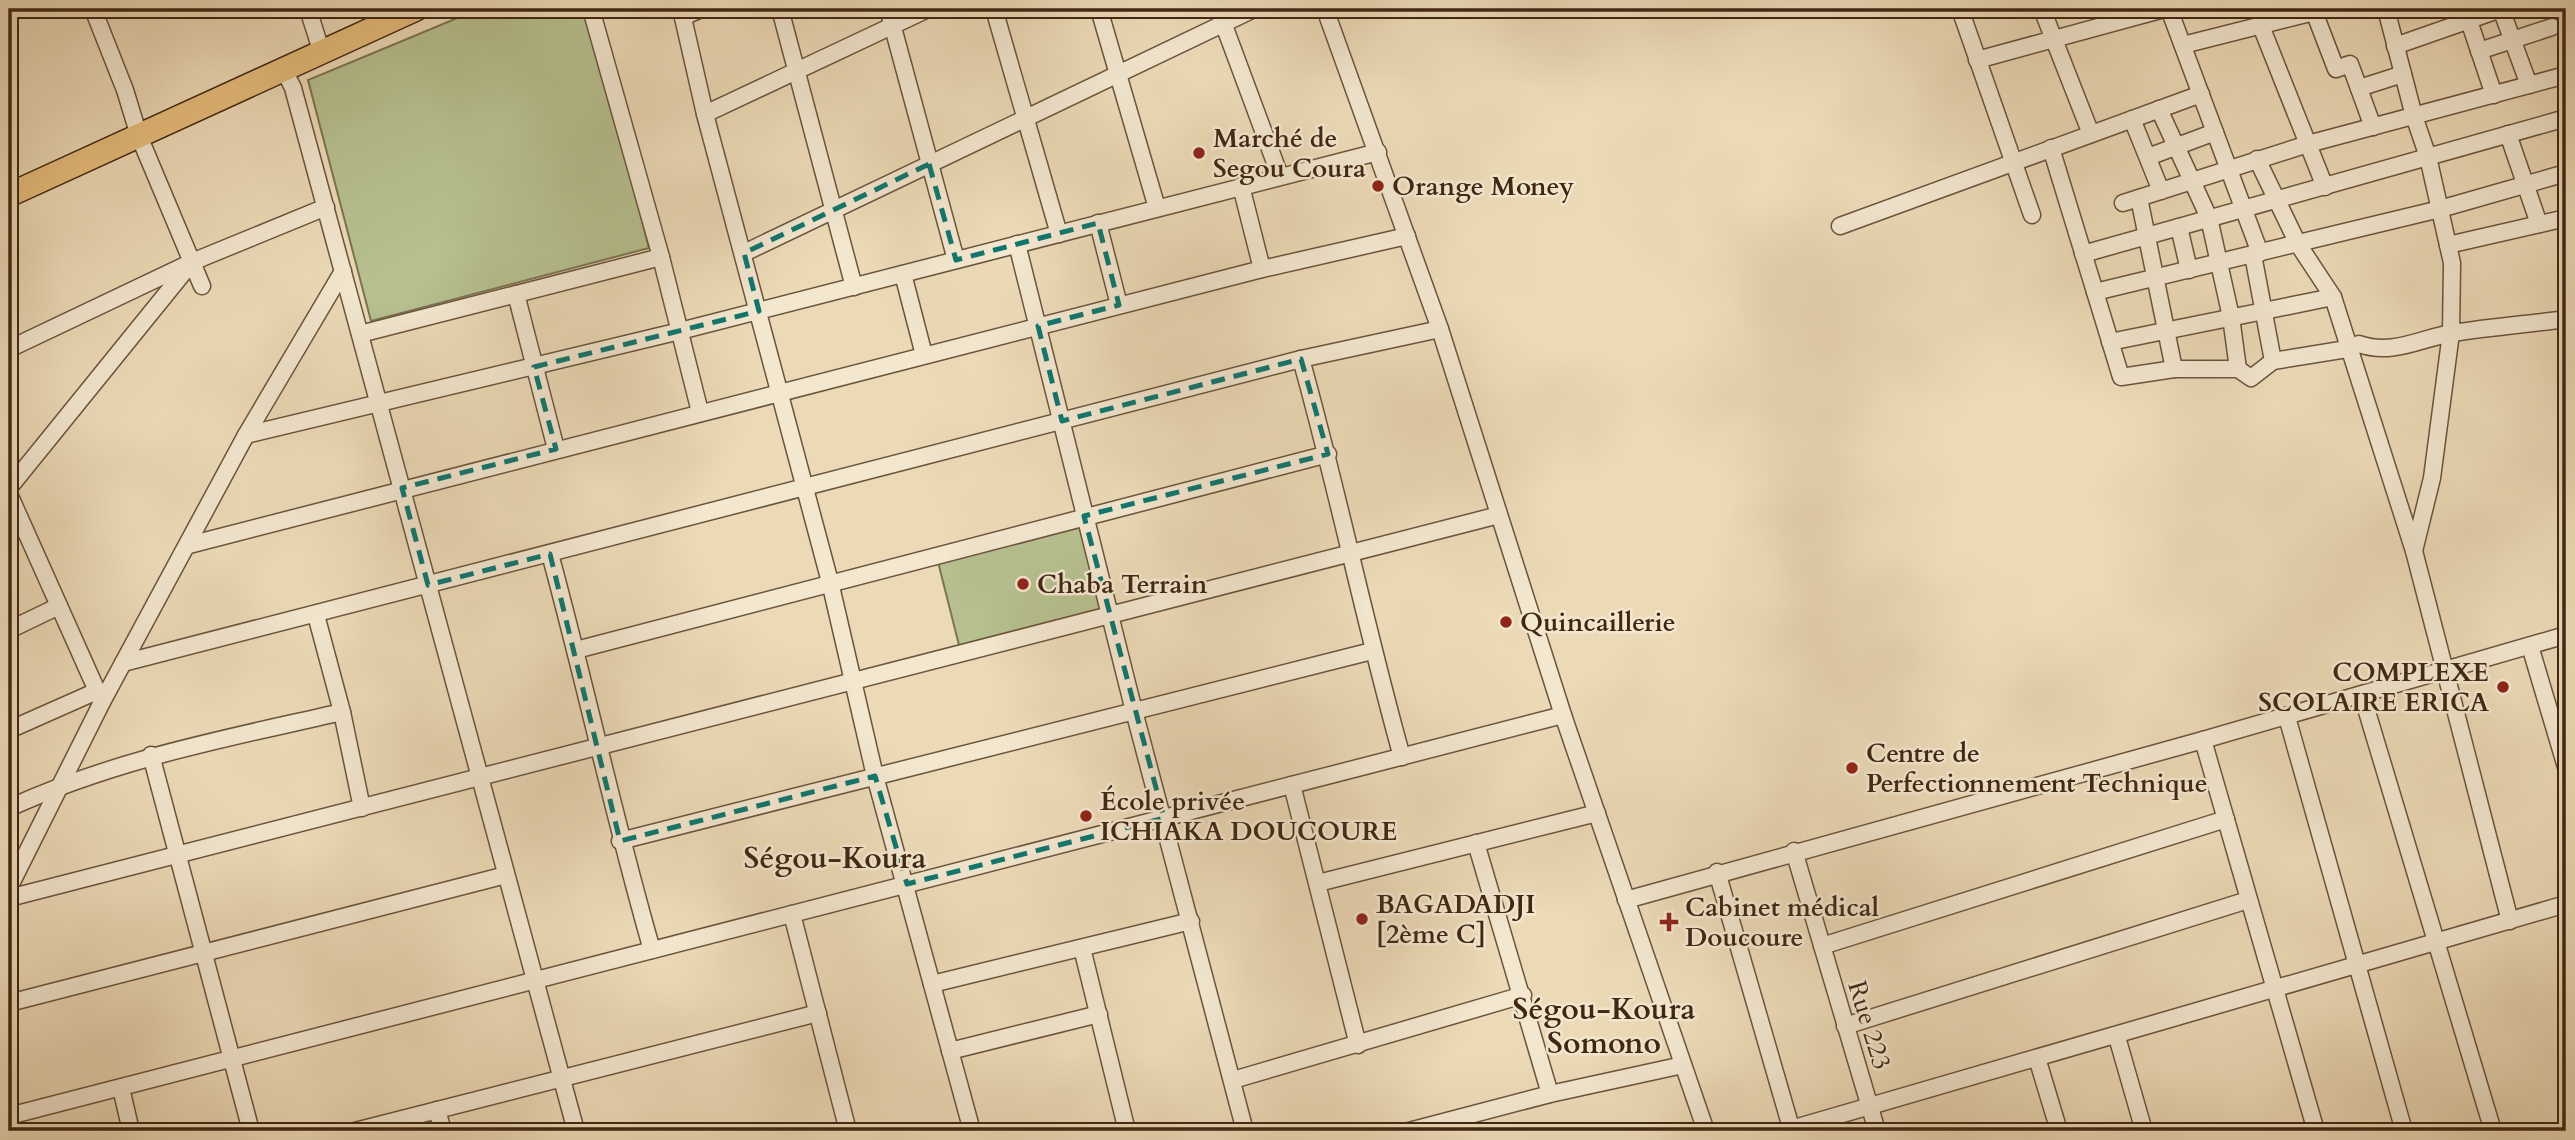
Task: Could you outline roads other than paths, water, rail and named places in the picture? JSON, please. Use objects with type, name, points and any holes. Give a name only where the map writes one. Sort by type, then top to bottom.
[{"type":"highway","points":[[9,195],[321,50],[416,9]]},
{"type":"street","points":[[93,9],[125,90],[139,136],[202,286]]},
{"type":"street","points":[[308,9],[321,50]]},
{"type":"street","points":[[591,9],[661,257],[700,412]]},
{"type":"street","points":[[701,9],[682,13],[705,114],[830,582],[851,681],[972,1131]]},
{"type":"street","points":[[780,9],[854,287]]},
{"type":"street","points":[[888,9],[956,260]]},
{"type":"street","points":[[705,114],[928,9]]},
{"type":"street","points":[[994,9],[1059,234]]},
{"type":"street","points":[[1099,9],[1157,208]]},
{"type":"street","points":[[744,253],[1118,74],[1220,16],[1254,9]]},
{"type":"street","points":[[1325,9],[1440,329],[1563,715],[1706,1131]]},
{"type":"street","points":[[1960,9],[2032,215]]},
{"type":"street","points":[[2042,9],[2091,134]]},
{"type":"street","points":[[1977,60],[2167,9],[2183,45],[2243,209],[2256,254],[2261,312],[2273,360]]},
{"type":"street","points":[[2386,9],[2414,116],[2428,157],[2452,263],[2451,333],[2431,478],[2414,551]]},
{"type":"street","points":[[2395,46],[2467,14],[2501,9],[2529,85]]},
{"type":"street","points":[[2183,45],[2314,10],[2336,69],[2350,64],[2373,127]]},
{"type":"street","points":[[2467,14],[2494,94]]},
{"type":"street","points":[[1220,16],[1280,176]]},
{"type":"street","points":[[2261,26],[2325,187]]},
{"type":"street","points":[[2479,51],[2552,27]]},
{"type":"street","points":[[283,68],[293,88],[576,1131]]},
{"type":"street","points":[[2359,88],[2403,74]]},
{"type":"street","points":[[2174,369],[2147,236],[2131,200],[2308,144],[2566,75]]},
{"type":"street","points":[[1839,226],[2201,94]]},
{"type":"street","points":[[2159,109],[2209,218],[2231,317],[2238,369]]},
{"type":"street","points":[[2083,254],[2566,118]]},
{"type":"street","points":[[2132,119],[2161,191]]},
{"type":"street","points":[[2148,157],[2215,132]]},
{"type":"street","points":[[2508,134],[2539,225]]},
{"type":"street","points":[[2051,148],[2121,377],[2174,369],[2238,369],[2251,378],[2273,360],[2347,349],[2359,344],[2377,350],[2402,347],[2451,333],[2566,319]]},
{"type":"street","points":[[246,435],[680,331],[1378,152]]},
{"type":"street","points":[[2257,159],[2298,244],[2333,297],[2347,349],[2414,551],[2510,920]]},
{"type":"street","points":[[2095,292],[2440,209],[2566,173]]},
{"type":"street","points":[[1241,186],[1262,269]]},
{"type":"street","points":[[9,349],[192,262],[326,208]]},
{"type":"street","points":[[2448,245],[2566,218]]},
{"type":"street","points":[[1098,223],[1119,305]]},
{"type":"street","points":[[2179,227],[2189,270]]},
{"type":"street","points":[[189,545],[1119,305],[1407,236]]},
{"type":"street","points":[[1017,244],[1134,711],[1245,1131]]},
{"type":"street","points":[[360,334],[661,257]]},
{"type":"street","points":[[9,488],[192,262]]},
{"type":"street","points":[[9,888],[62,783],[100,696],[123,663],[246,435],[343,271]]},
{"type":"street","points":[[903,274],[924,355]]},
{"type":"street","points":[[516,294],[556,449]]},
{"type":"street","points":[[2110,342],[2333,297]]},
{"type":"street","points":[[123,663],[1301,359],[1440,329]]},
{"type":"street","points":[[1301,359],[1328,454],[1372,651],[1402,757]]},
{"type":"street","points":[[576,650],[1328,454]]},
{"type":"street","points":[[9,494],[100,696]]},
{"type":"street","points":[[9,898],[1499,515]]},
{"type":"street","points":[[550,554],[576,650],[620,841],[652,950]]},
{"type":"street","points":[[9,630],[59,606]]},
{"type":"street","points":[[316,615],[342,712],[362,808]]},
{"type":"street","points":[[1626,900],[1794,851],[2287,717],[2566,635]]},
{"type":"street","points":[[2530,646],[2566,767]]},
{"type":"street","points":[[620,841],[1372,651]]},
{"type":"street","points":[[2362,695],[2493,1131]]},
{"type":"street","points":[[9,730],[100,696]]},
{"type":"street","points":[[9,808],[62,783],[151,755],[342,712]]},
{"type":"street","points":[[9,1116],[1563,715]]},
{"type":"street","points":[[2287,717],[2404,1131]]},
{"type":"street","points":[[2203,740],[2316,1131]]},
{"type":"street","points":[[151,755],[251,1131]]},
{"type":"street","points":[[1292,785],[1358,1045]]},
{"type":"street","points":[[1318,883],[1597,813]]},
{"type":"street","points":[[1822,946],[2226,819]]},
{"type":"street","points":[[1476,843],[1550,1094]]},
{"type":"street","name":"Rue 223","points":[[1794,851],[1877,1131]]},
{"type":"street","points":[[1717,873],[1789,1130],[2117,1037],[2275,988],[2566,904]]},
{"type":"street","points":[[9,1003],[506,875]]},
{"type":"street","points":[[1844,1026],[2248,900]]},
{"type":"street","points":[[792,914],[848,1131]]},
{"type":"street","points":[[932,984],[1191,921]]},
{"type":"street","points":[[1082,947],[1128,1131]]},
{"type":"street","points":[[1233,1080],[1523,995]]},
{"type":"street","points":[[355,1131],[818,1013]]},
{"type":"street","points":[[950,1051],[1099,1014]]},
{"type":"street","points":[[2117,1037],[2144,1131]]},
{"type":"street","points":[[2037,1058],[2059,1131]]},
{"type":"street","points":[[1409,1131],[1550,1094],[1683,1065]]},
{"type":"street","points":[[121,1087],[131,1131]]},
{"type":"street","points":[[437,1110],[443,1131]]},
{"type":"place","name":"Marché de Segou Coura","points":[[1199,153]]},
{"type":"place","name":"Orange Money","points":[[1378,186]]},
{"type":"place","name":"Chaba Terrain","points":[[1023,584]]},
{"type":"place","name":"Quincaillerie","points":[[1506,622]]},
{"type":"place","name":"COMPLEXE SCOLAIRE ERICA","points":[[2503,687]]},
{"type":"place","name":"Centre de Perfectionnement Technique","points":[[1852,768]]},
{"type":"place","name":"École privée ICHIAKA DOUCOURE","points":[[1086,816]]},
{"type":"place","name":"BAGADADJI [2ème C]","points":[[1362,919]]},
{"type":"place","name":"Cabinet médical Doucoure","points":[[1669,922]]},
{"type":"district","name":"Ségou-Koura","points":[[835,858]]},
{"type":"district","name":"Ségou-Koura Somono","points":[[1604,1026]]}]
